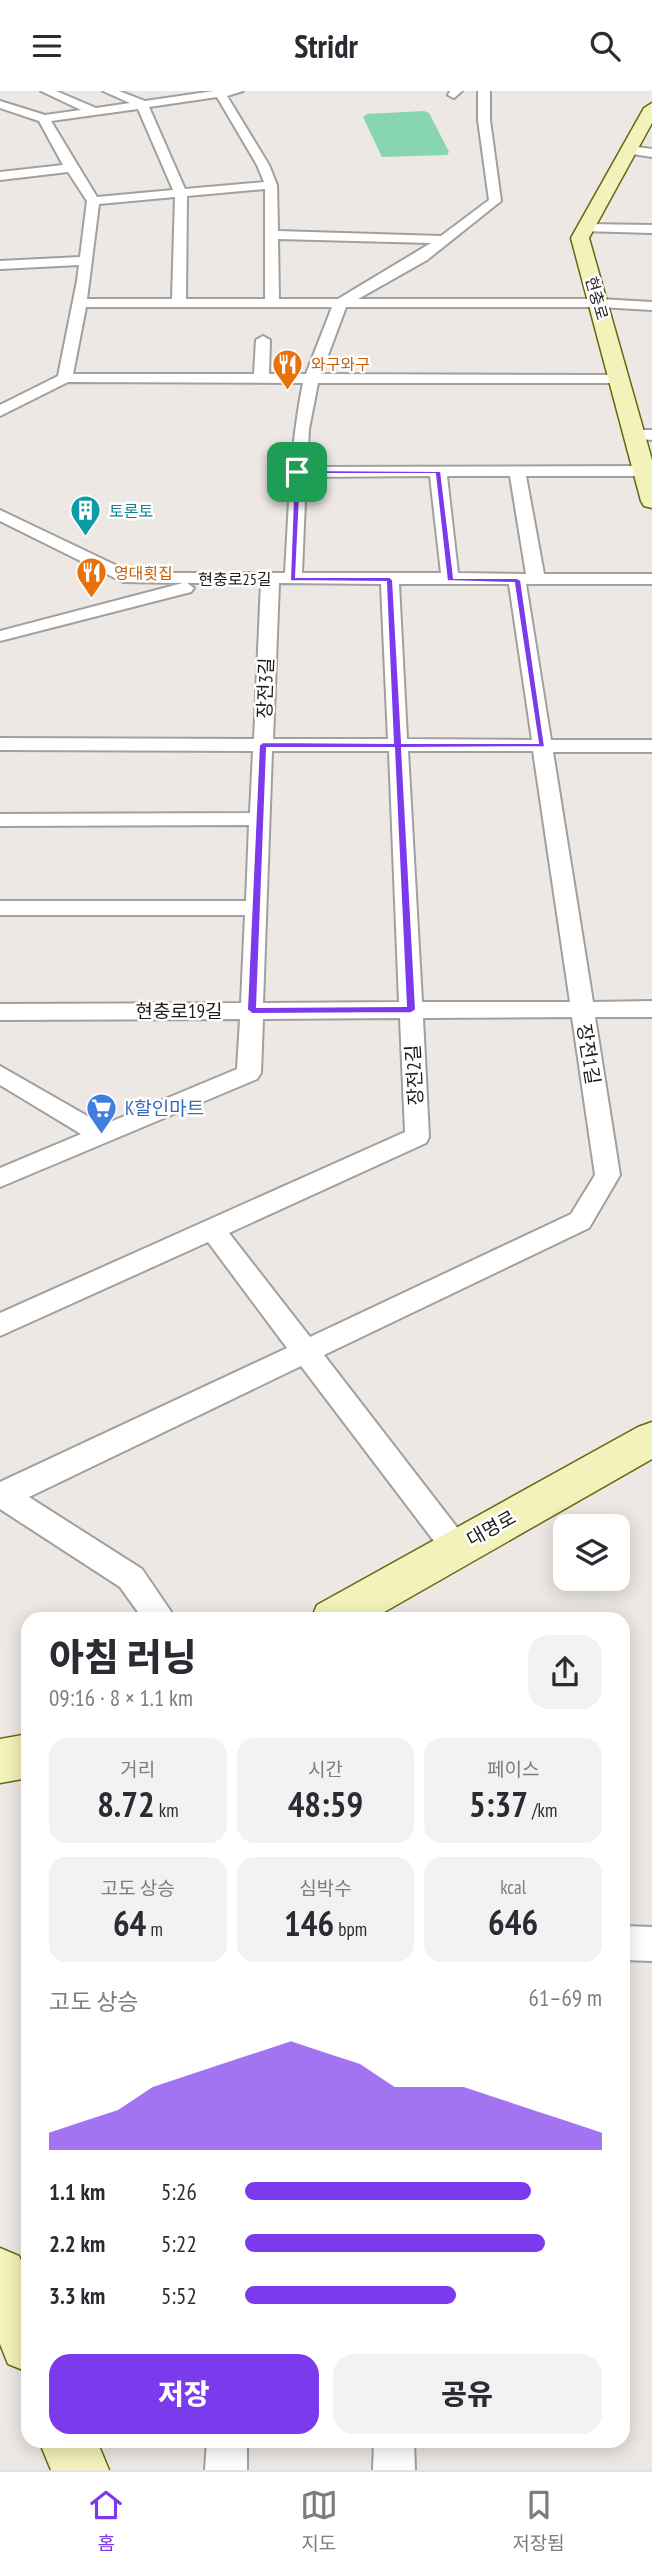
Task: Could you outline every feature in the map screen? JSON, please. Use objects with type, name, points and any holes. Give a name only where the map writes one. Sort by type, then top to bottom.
[{"type":"main road","points":[[586,228],[652,109]]},
{"type":"main road","name":"현충로","points":[[586,228],[580,238],[620,379],[643,435],[645,471],[652,501]]},
{"type":"main road","name":"대명로","points":[[344,1612],[652,1439]]},
{"type":"main road","points":[[0,1761],[21,1757]]},
{"type":"main road","points":[[0,2275],[21,2327]]},
{"type":"main road","points":[[71,2448],[80,2470]]},
{"type":"street","points":[[47,91],[94,111]]},
{"type":"street","points":[[109,91],[142,104],[181,193],[179,302]]},
{"type":"street","points":[[0,104],[44,119],[239,91]]},
{"type":"street","points":[[293,579],[301,429],[311,380],[341,303],[422,257],[495,201],[484,120],[484,91]]},
{"type":"street","points":[[220,93],[263,165],[271,185],[271,302]]},
{"type":"street","points":[[44,119],[93,201],[80,303],[65,378]]},
{"type":"street","points":[[630,151],[652,153]]},
{"type":"street","points":[[0,176],[71,168]]},
{"type":"street","points":[[93,201],[271,185]]},
{"type":"street","points":[[586,228],[652,229]]},
{"type":"street","points":[[271,235],[442,240]]},
{"type":"street","points":[[0,265],[85,261]]},
{"type":"street","points":[[80,303],[599,303],[652,306]]},
{"type":"street","points":[[261,379],[263,340]]},
{"type":"street","points":[[0,411],[65,378],[620,379]]},
{"type":"street","points":[[297,472],[645,471]]},
{"type":"street","points":[[438,472],[450,580]]},
{"type":"street","name":"장전1길","points":[[1,1495],[580,1221],[608,1175],[542,746],[517,472]]},
{"type":"street","name":"현충로25길","points":[[0,515],[129,578],[652,579]]},
{"type":"street","points":[[0,636],[222,579]]},
{"type":"street","name":"장전3길","points":[[0,1178],[249,1073],[270,579]]},
{"type":"street","name":"장전2길","points":[[0,1325],[416,1137],[390,580]]},
{"type":"street","points":[[0,744],[652,746]]},
{"type":"street","points":[[0,820],[260,819]]},
{"type":"street","points":[[0,908],[256,908]]},
{"type":"street","name":"현충로19길","points":[[0,1012],[652,1009]]},
{"type":"street","points":[[0,1074],[102,1135]]},
{"type":"street","points":[[212,1229],[456,1548]]},
{"type":"street","points":[[1,1495],[131,1578],[156,1612]]},
{"type":"street","points":[[630,1943],[652,1944]]},
{"type":"street","points":[[226,2470],[227,2448]]},
{"type":"street","points":[[394,2448],[394,2470]]},
{"type":"green space","points":[[429,113],[449,152],[447,155],[382,157],[363,117],[367,114]]},
{"type":"place","name":"와구와구","points":[[288,391]]},
{"type":"place","name":"토론토","points":[[86,538]]},
{"type":"place","name":"영대횟집","points":[[91,600]]},
{"type":"place","name":"K할인마트","points":[[102,1135]]},
{"type":"route","points":[[297,472],[293,579],[390,580],[398,745],[402,834],[411,1010],[252,1010],[263,745],[398,745],[542,746],[517,580],[450,580],[438,472],[297,472]]}]
